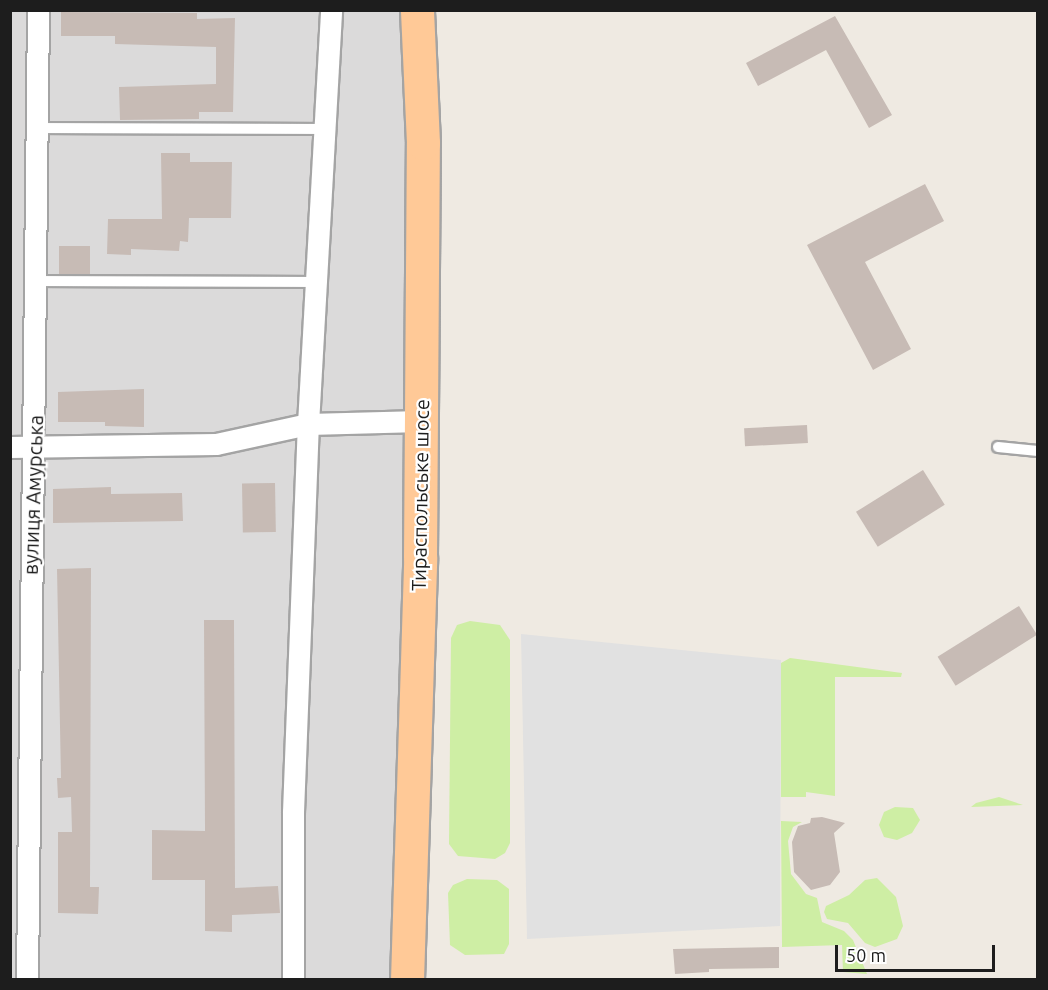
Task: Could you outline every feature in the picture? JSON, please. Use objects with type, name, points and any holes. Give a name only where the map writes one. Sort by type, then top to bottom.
[{"type":"main road","name":"Тираспольське шосе","points":[[407,980],[421,421],[423,143],[417,10]]},
{"type":"street","name":"вулиця Амурська","points":[[27,980],[28,615],[36,447],[38,10]]},
{"type":"street","points":[[293,980],[292,812],[308,424],[327,129],[331,10]]},
{"type":"street","points":[[10,447],[216,444],[308,424],[421,421]]},
{"type":"lane","points":[[37,129],[327,129]]},
{"type":"lane","points":[[36,280],[318,282]]},
{"type":"lane","points":[[998,447],[1038,451]]},
{"type":"shaded area","points":[[10,11],[417,11],[417,979],[10,979]]},
{"type":"shaded area","points":[[521,634],[781,660],[780,926],[527,939]]},
{"type":"green space","points":[[470,621],[500,625],[510,640],[510,843],[505,853],[495,859],[458,856],[449,844],[451,638],[457,625]]},
{"type":"green space","points":[[790,658],[902,673],[901,677],[835,677],[835,796],[806,792],[806,797],[781,797],[781,663]]},
{"type":"green space","points":[[999,797],[1023,805],[971,807],[976,803]]},
{"type":"green space","points":[[895,807],[913,808],[920,820],[912,833],[897,840],[884,837],[879,825],[884,812]]},
{"type":"green space","points":[[781,821],[802,822],[793,827],[788,841],[791,874],[806,894],[817,898],[822,922],[844,931],[853,940],[867,974],[843,972],[842,945],[782,947]]},
{"type":"green space","points":[[877,878],[896,897],[903,926],[897,939],[875,947],[865,943],[848,923],[827,919],[824,912],[826,906],[849,895],[865,880]]},
{"type":"green space","points":[[467,879],[497,880],[509,889],[509,944],[504,954],[465,955],[450,945],[448,893],[453,885]]},
{"type":"building","points":[[61,12],[197,13],[197,19],[235,18],[233,112],[199,112],[199,119],[120,120],[119,87],[216,84],[216,47],[115,44],[115,36],[61,36]]},
{"type":"building","points":[[835,16],[892,115],[869,128],[826,50],[758,86],[746,63]]},
{"type":"building","points":[[161,153],[190,153],[190,162],[232,162],[231,218],[189,218],[188,242],[180,241],[179,251],[131,249],[131,255],[107,254],[108,219],[162,219]]},
{"type":"building","points":[[925,184],[944,221],[865,262],[911,349],[873,370],[807,245]]},
{"type":"building","points":[[59,246],[90,246],[90,274],[59,274]]},
{"type":"building","points":[[144,389],[144,427],[105,426],[105,422],[58,422],[58,392]]},
{"type":"building","points":[[807,425],[808,443],[745,446],[744,428]]},
{"type":"building","points":[[923,470],[945,505],[878,547],[856,512]]},
{"type":"building","points":[[275,483],[276,532],[243,533],[242,484]]},
{"type":"building","points":[[111,487],[111,494],[182,493],[183,521],[53,523],[53,489]]},
{"type":"building","points":[[91,568],[90,887],[99,887],[98,914],[58,913],[58,832],[72,832],[71,797],[58,798],[57,778],[61,778],[57,569]]},
{"type":"building","points":[[1019,606],[1037,635],[956,686],[938,657]]},
{"type":"building","points":[[204,620],[234,620],[235,888],[278,886],[280,913],[232,915],[232,932],[205,931],[205,880],[152,880],[152,830],[205,831]]},
{"type":"building","points":[[822,817],[845,823],[834,833],[840,872],[830,885],[811,890],[794,872],[792,842],[798,826],[810,823],[811,818]]},
{"type":"building","points":[[779,947],[779,968],[709,969],[709,972],[675,974],[673,949]]}]
